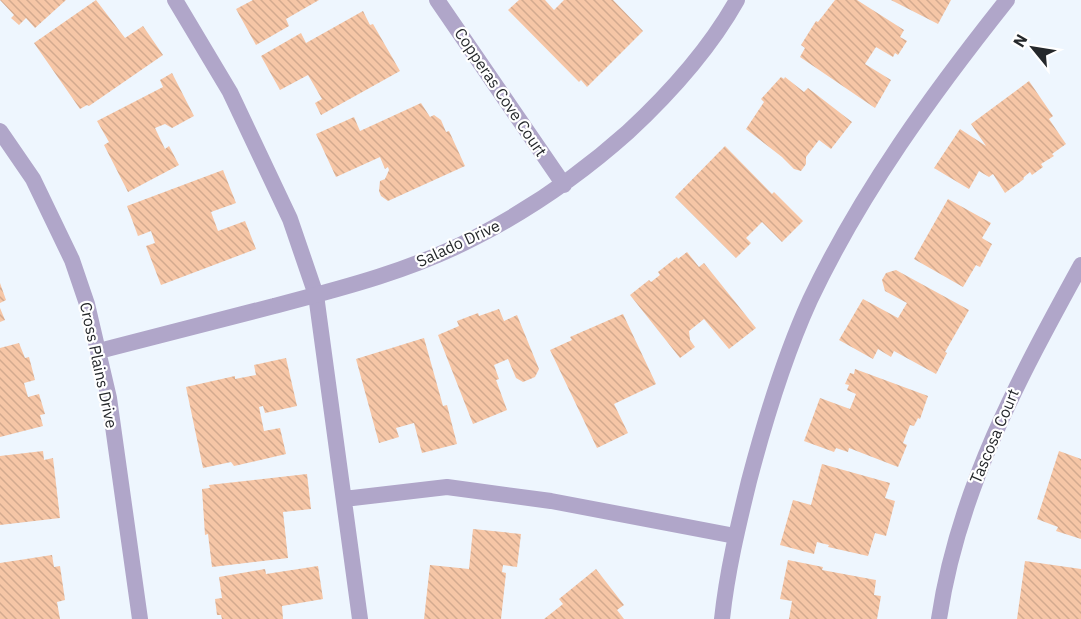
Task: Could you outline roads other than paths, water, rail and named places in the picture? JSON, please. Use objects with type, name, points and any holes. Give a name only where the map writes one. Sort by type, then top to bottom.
[{"type":"street","points":[[174,0],[230,92],[290,219],[316,295],[360,619]]},
{"type":"street","name":"Salado Drive","points":[[99,351],[316,295],[416,264],[455,247],[518,214],[564,185],[609,149],[656,106],[696,62],[737,0]]},
{"type":"street","points":[[722,619],[735,536],[756,455],[775,393],[810,301],[838,246],[885,167],[956,64],[1007,0]]},
{"type":"street","name":"Copperas Cove Court","points":[[443,2],[564,185]]},
{"type":"street","name":"Cross Plains Drive","points":[[0,131],[33,179],[72,260],[87,304],[109,399],[140,619]]},
{"type":"street","name":"Tascosa Court","points":[[939,619],[956,542],[972,487],[993,435],[1023,372],[1081,266]]},
{"type":"street","points":[[344,499],[447,487],[551,501],[735,536]]}]
